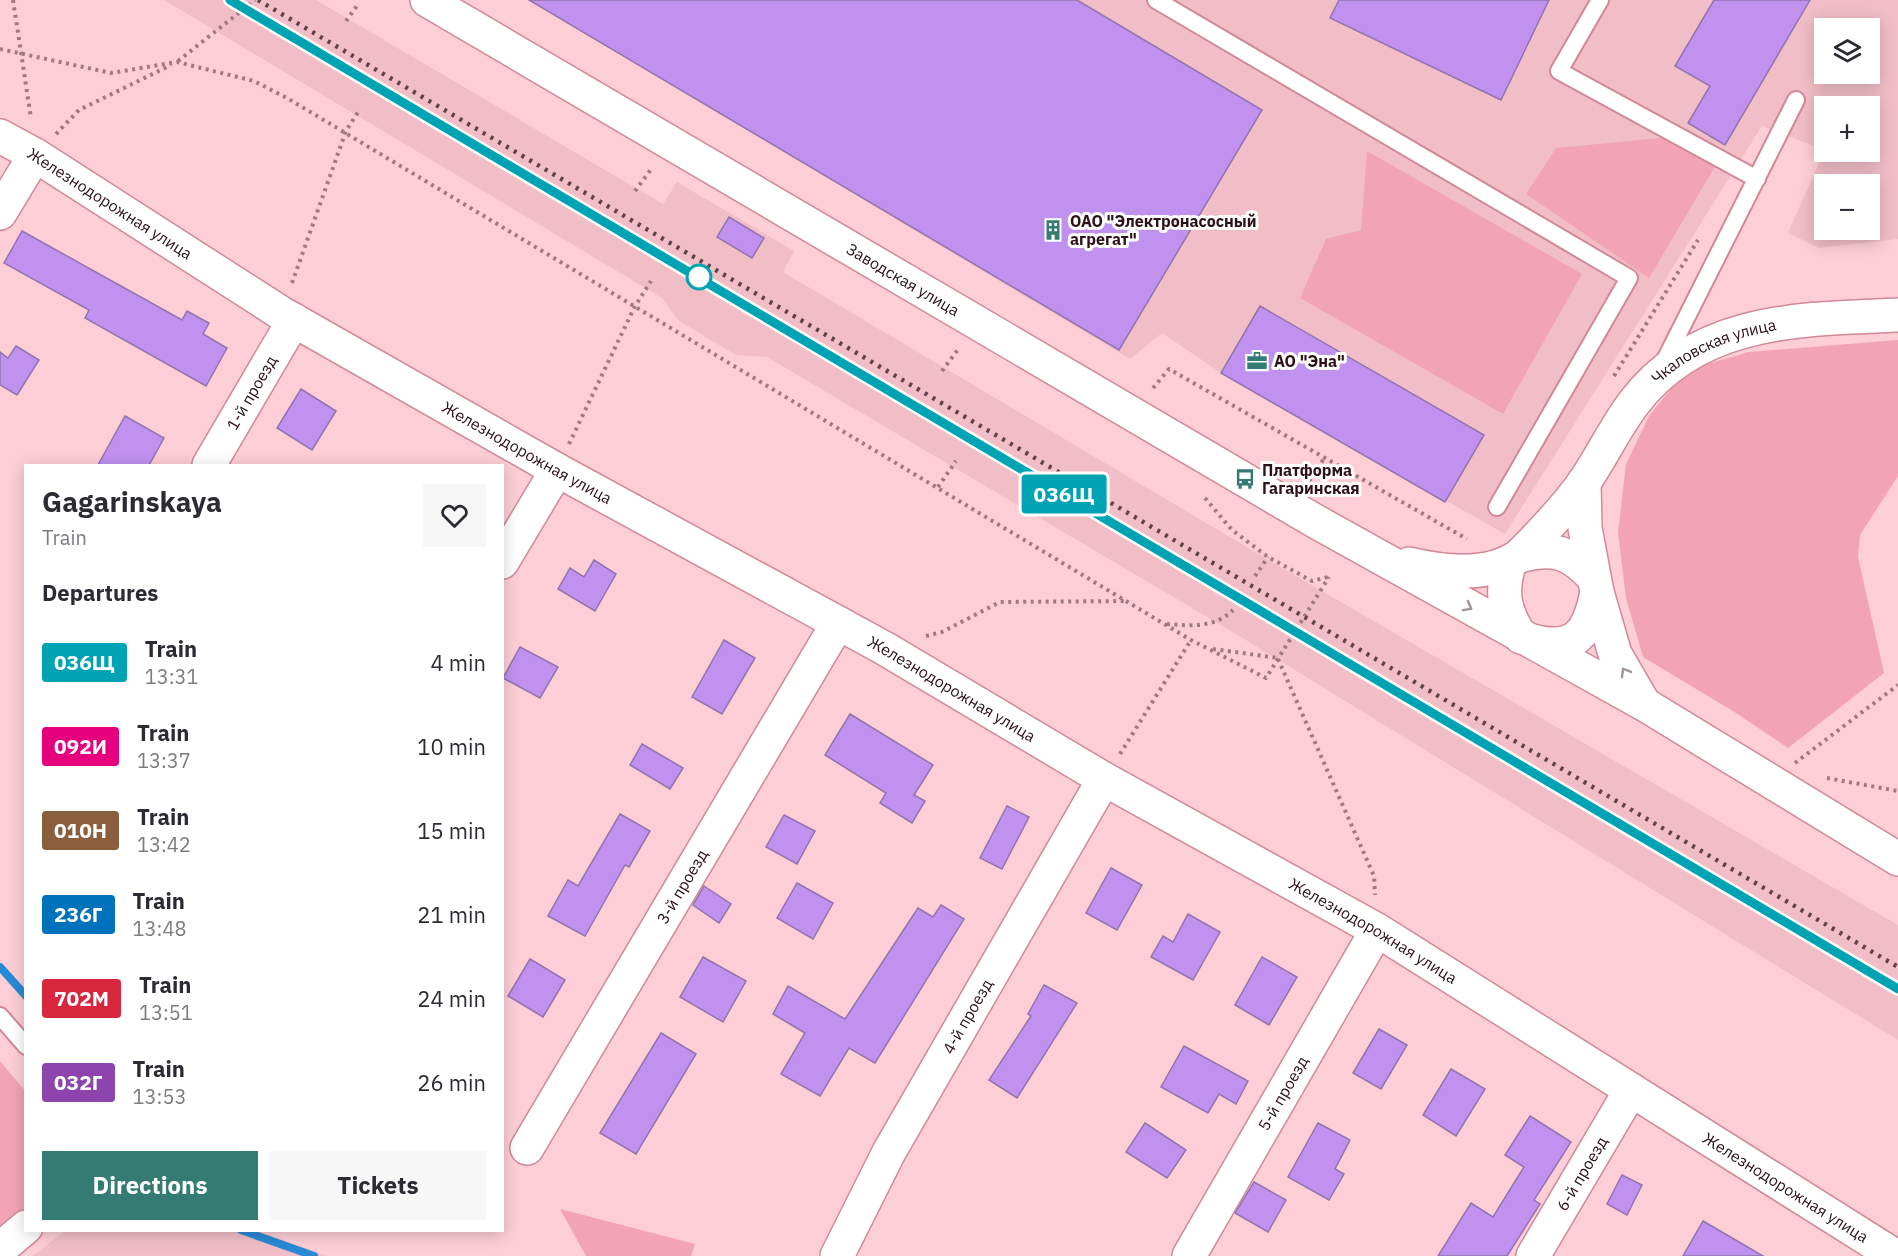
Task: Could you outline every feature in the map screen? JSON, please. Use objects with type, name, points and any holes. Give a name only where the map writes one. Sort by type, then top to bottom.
[{"type":"street","name":"Заводская улица","points":[[427,0],[1381,558],[1644,704]]},
{"type":"street","name":"Железнодорожная улица","points":[[0,136],[35,155],[288,317],[557,470],[884,648],[1104,779],[1377,930],[1893,1256]]},
{"type":"street","points":[[0,213],[35,155]]},
{"type":"street","name":"Чкаловская улица","points":[[1514,559],[1584,482],[1634,403],[1656,379],[1693,349],[1737,332],[1800,319],[1898,315]]},
{"type":"street","name":"1-й проезд","points":[[211,464],[288,317]]},
{"type":"street","points":[[504,559],[557,470]]},
{"type":"street","points":[[1584,482],[1585,528],[1595,585],[1615,654],[1644,704],[1898,859]]},
{"type":"street","points":[[1381,558],[1447,572],[1485,568],[1543,549],[1566,555],[1580,562],[1595,585],[1592,615],[1582,632],[1569,643],[1550,646],[1526,639],[1508,617],[1505,578],[1514,559]]},
{"type":"street","name":"3-й проезд","points":[[527,1148],[838,623]]},
{"type":"street","name":"4-й проезд","points":[[837,1256],[889,1152],[1104,779]]},
{"type":"street","name":"5-й проезд","points":[[1189,1256],[1377,930]]},
{"type":"street","name":"6-й проезд","points":[[1533,1256],[1631,1090]]},
{"type":"street","points":[[0,1249],[24,1229]]},
{"type":"lane","points":[[1156,0],[1629,278],[1497,507]]},
{"type":"lane","points":[[1600,0],[1559,70],[1757,179]]},
{"type":"lane","points":[[1656,379],[1796,100]]},
{"type":"lane","points":[[0,1017],[24,1044]]},
{"type":"path","points":[[13,0],[35,155]]},
{"type":"path","points":[[35,155],[79,110],[177,62],[255,0]]},
{"type":"path","points":[[346,21],[359,3]]},
{"type":"path","points":[[0,49],[22,51],[111,73],[177,62],[254,81],[346,131],[634,308],[938,487],[1191,640],[1266,678],[1329,577],[1312,581],[1269,557],[1232,530],[1205,498]]},
{"type":"path","points":[[288,317],[346,131],[360,109]]},
{"type":"path","points":[[635,191],[653,166]]},
{"type":"path","points":[[1612,379],[1704,229]]},
{"type":"path","points":[[557,470],[634,308],[651,281]]},
{"type":"path","points":[[942,371],[955,354]]},
{"type":"path","points":[[1144,383],[1154,389],[1169,369],[1472,542]]},
{"type":"path","points":[[1306,485],[1325,457]]},
{"type":"path","points":[[938,487],[956,461]]},
{"type":"path","points":[[1255,576],[1269,557]]},
{"type":"path","points":[[884,648],[942,632],[1000,602],[1127,601]]},
{"type":"path","points":[[1166,624],[1213,623],[1225,619],[1233,610]]},
{"type":"path","points":[[1104,779],[1191,640]]},
{"type":"path","points":[[1210,649],[1278,658]]},
{"type":"path","points":[[1278,658],[1374,876],[1377,930]]},
{"type":"path","points":[[1785,770],[1898,685]]},
{"type":"path","points":[[1819,777],[1898,791]]},
{"type":"shaded area","points":[[164,0],[316,0],[663,204],[677,182],[794,251],[783,272],[1277,565],[1898,925],[1898,1040],[1236,634],[767,357],[736,355],[679,321],[662,298]]},
{"type":"shaded area","points":[[529,0],[1898,0],[1898,239],[1819,248],[1788,233],[1814,174],[1814,240],[1880,240],[1880,174],[1814,174],[1820,162],[1880,162],[1880,96],[1814,96],[1814,146],[1762,126],[1505,534],[1221,373],[1162,333],[1130,359]]},
{"type":"shaded area","points":[[1671,137],[1716,165],[1649,278],[1526,194],[1556,148]]},
{"type":"shaded area","points":[[1367,151],[1582,274],[1503,414],[1300,298],[1326,239],[1361,230]]},
{"type":"shaded area","points":[[1898,340],[1898,476],[1860,535],[1858,557],[1884,673],[1788,748],[1736,713],[1643,657],[1626,598],[1618,533],[1626,464],[1649,416],[1686,370],[1749,352]]},
{"type":"shaded area","points":[[0,1061],[24,1090],[24,1228],[0,1249]]},
{"type":"shaded area","points":[[560,1209],[695,1244],[691,1256],[586,1256]]},
{"type":"shaded area","points":[[63,1232],[261,1232],[327,1256],[33,1256]]},
{"type":"building","name":"ОАО \"Электронасосный агрегат\"","points":[[529,0],[1077,0],[1262,110],[1119,350]]},
{"type":"building","points":[[1339,0],[1549,0],[1501,100],[1330,18]]},
{"type":"building","points":[[1714,0],[1810,0],[1725,145],[1688,123],[1710,86],[1675,66]]},
{"type":"building","points":[[729,217],[764,238],[752,258],[717,237]]},
{"type":"building","points":[[22,231],[182,320],[187,311],[209,323],[203,334],[227,348],[206,386],[85,318],[89,310],[4,263]]},
{"type":"building","points":[[1260,306],[1484,435],[1445,502],[1221,373]]},
{"type":"building","points":[[16,346],[39,360],[17,395],[0,385],[0,352],[8,358]]},
{"type":"building","points":[[301,389],[336,411],[312,450],[277,428]]},
{"type":"building","points":[[125,416],[164,438],[150,464],[99,464]]},
{"type":"building","points":[[594,560],[616,574],[595,611],[558,589],[570,568],[584,577]]},
{"type":"building","points":[[724,640],[755,658],[722,714],[692,697]]},
{"type":"building","points":[[520,647],[558,667],[540,698],[504,679]]},
{"type":"building","points":[[850,714],[933,765],[914,795],[925,801],[912,823],[880,803],[886,793],[825,755]]},
{"type":"building","points":[[642,744],[683,768],[670,789],[630,765]]},
{"type":"building","points":[[1007,806],[1029,817],[1002,869],[980,858]]},
{"type":"building","points":[[620,814],[650,831],[629,867],[625,865],[585,936],[548,916],[568,880],[578,886]]},
{"type":"building","points":[[784,815],[815,831],[797,864],[766,847]]},
{"type":"building","points":[[1111,868],[1142,885],[1117,930],[1086,913]]},
{"type":"building","points":[[797,883],[833,903],[813,939],[777,918]]},
{"type":"building","points":[[704,886],[731,904],[719,923],[693,905]]},
{"type":"building","points":[[941,905],[964,919],[875,1063],[849,1048],[820,1096],[781,1074],[805,1033],[773,1014],[788,986],[845,1019],[918,908],[933,917]]},
{"type":"building","points":[[1188,914],[1220,932],[1193,980],[1151,957],[1163,936],[1173,942]]},
{"type":"building","points":[[703,957],[746,981],[723,1022],[680,997]]},
{"type":"building","points":[[1262,957],[1297,977],[1269,1025],[1235,1005]]},
{"type":"building","points":[[530,959],[565,980],[543,1017],[508,996]]},
{"type":"building","points":[[1044,985],[1077,1003],[1017,1098],[989,1080],[1031,1016],[1028,1014]]},
{"type":"building","points":[[1379,1029],[1407,1045],[1381,1089],[1353,1073]]},
{"type":"building","points":[[661,1033],[696,1054],[636,1154],[600,1133]]},
{"type":"building","points":[[1184,1046],[1248,1081],[1236,1104],[1219,1094],[1208,1113],[1161,1087]]},
{"type":"building","points":[[1451,1069],[1485,1089],[1456,1136],[1423,1115]]},
{"type":"building","points":[[1530,1116],[1571,1142],[1534,1200],[1540,1204],[1507,1256],[1438,1256],[1471,1203],[1493,1217],[1524,1167],[1505,1155]]},
{"type":"building","points":[[1145,1123],[1186,1150],[1167,1178],[1126,1152]]},
{"type":"building","points":[[1318,1123],[1350,1140],[1335,1169],[1344,1174],[1329,1200],[1288,1177]]},
{"type":"building","points":[[1622,1175],[1642,1185],[1627,1215],[1607,1204]]},
{"type":"building","points":[[1254,1182],[1286,1200],[1268,1232],[1235,1213]]},
{"type":"building","points":[[1703,1221],[1763,1256],[1683,1256]]},
{"type":"waterway","points":[[0,967],[24,994]]},
{"type":"waterway","points":[[247,1232],[314,1256]]},
{"type":"railway","points":[[230,0],[1898,989]]},
{"type":"railway","points":[[258,0],[1898,967]]},
{"type":"train","name":"036Щ","points":[[230,0],[1898,989]]},
{"type":"place","name":"ОАО \"Электронасосный агрегат\"","points":[[1053,230]]},
{"type":"place","name":"АО \"Эна\"","points":[[1257,361]]},
{"type":"place","name":"Платформа Гагаринская","points":[[1245,479]]}]
